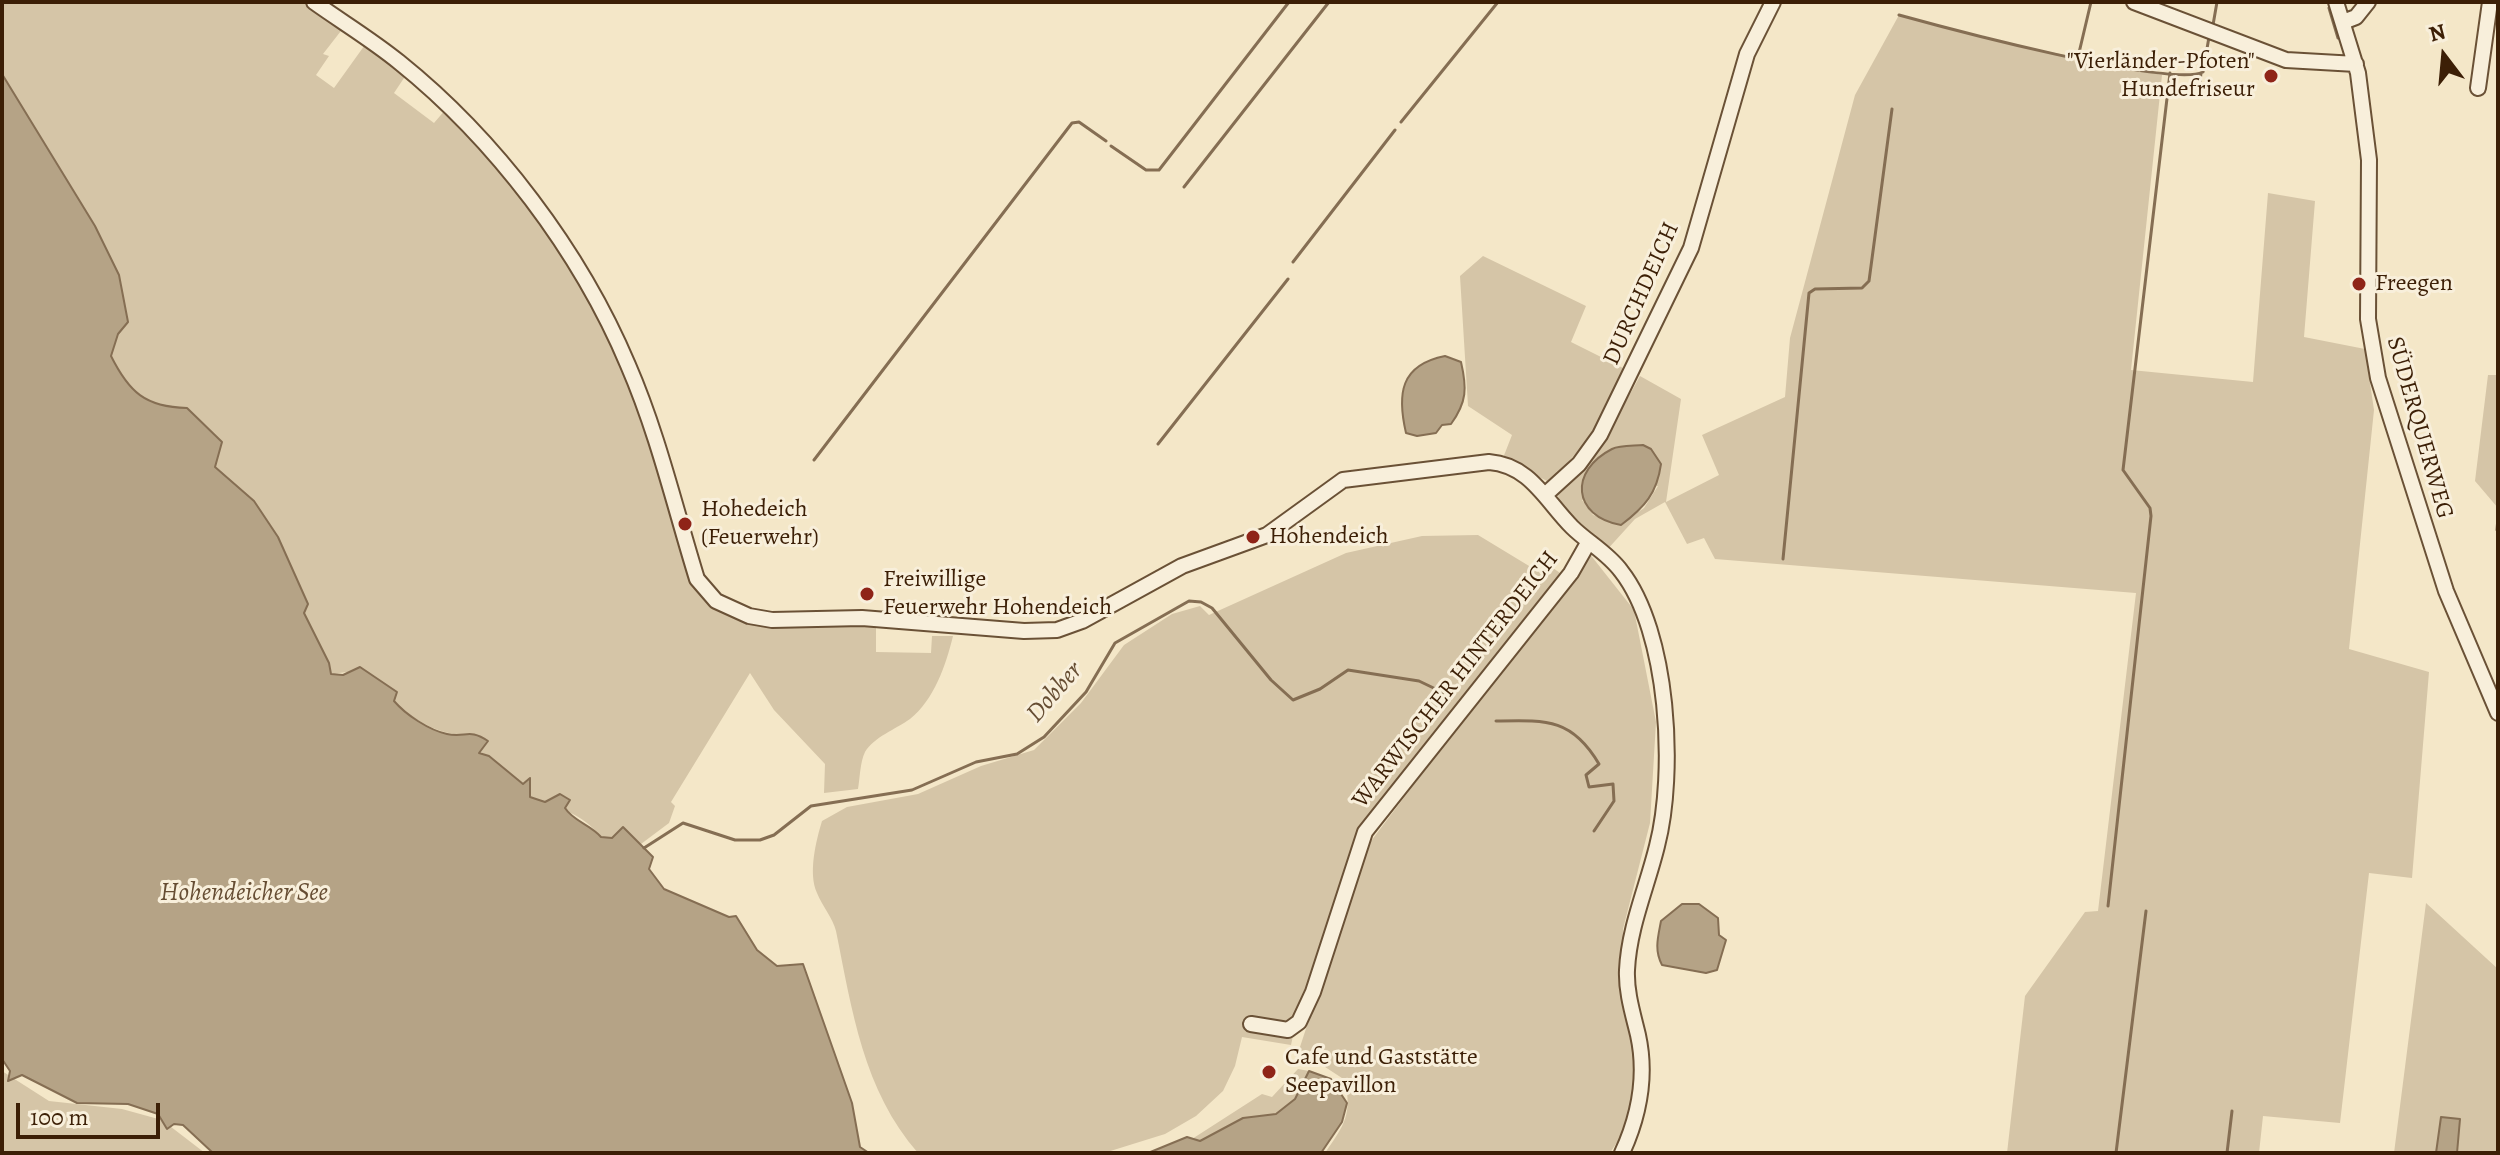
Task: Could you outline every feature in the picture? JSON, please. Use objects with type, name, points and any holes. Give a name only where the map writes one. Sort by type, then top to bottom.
[{"type":"street","name":"WARWISCHER HINTERDEICH","points":[[314,2],[369,39],[434,92],[488,146],[545,218],[627,361],[643,401],[697,579],[716,601],[749,616],[772,620],[862,618],[1024,631],[1057,630],[1082,621],[1182,566],[1267,535],[1288,523],[1328,488],[1351,477],[1494,462],[1524,475],[1546,494],[1557,512],[1588,543],[1606,554],[1623,573],[1647,621],[1658,666],[1666,750],[1663,821],[1629,947],[1628,990],[1643,1079],[1640,1100],[1622,1153]]},
{"type":"street","name":"DURCHDEICH","points":[[1546,494],[1579,464],[1600,435],[1691,248],[1747,54],[1773,2]]},
{"type":"street","points":[[2134,2],[2286,60],[2356,64]]},
{"type":"street","name":"SÜDERQUERWEG","points":[[2336,2],[2356,64],[2370,169],[2368,319],[2378,378],[2395,440],[2446,591],[2498,713]]},
{"type":"street","points":[[2343,22],[2356,17],[2368,2]]},
{"type":"street","points":[[2478,88],[2490,2]]},
{"type":"street","name":"WARWISCHER HINTERDEICH","points":[[1251,1024],[1288,1030],[1299,1022],[1325,960],[1365,832],[1571,573],[1588,543]]},
{"type":"shaded area","points":[[2,2],[306,2],[344,27],[323,54],[329,56],[316,75],[334,88],[367,42],[406,75],[394,93],[434,123],[446,109],[523,195],[576,277],[635,392],[690,575],[722,611],[876,622],[876,652],[931,653],[932,636],[953,636],[943,670],[926,702],[910,719],[880,738],[865,752],[858,789],[824,793],[825,764],[774,710],[750,673],[671,802],[675,806],[669,823],[641,844],[623,828],[612,838],[601,837],[578,817],[530,797],[529,779],[523,784],[462,735],[418,720],[355,671],[331,674],[329,663],[304,613],[308,603],[278,537],[254,501],[215,467],[187,408],[160,405],[140,395],[125,379],[111,356],[118,334],[95,226],[2,74]]},
{"type":"shaded area","points":[[1899,15],[1992,40],[2162,75],[2131,370],[2253,382],[2268,193],[2315,201],[2304,337],[2365,349],[2374,410],[2349,649],[2429,672],[2412,878],[2369,873],[2340,1123],[2263,1116],[2259,1153],[2007,1153],[2025,996],[2085,912],[2098,911],[2136,593],[1715,559],[1704,538],[1687,544],[1665,502],[1635,519],[1605,552],[1559,507],[1558,492],[1603,443],[1640,376],[1681,399],[1666,502],[1719,475],[1702,435],[1785,397],[1790,338],[1855,95]],"holes":[[[1658,486],[1644,508],[1621,524],[1593,515],[1582,500]]]},
{"type":"shaded area","points":[[1483,256],[1586,306],[1571,342],[1627,370],[1592,435],[1552,480],[1547,481],[1503,458],[1512,435],[1468,406],[1460,276]]},
{"type":"shaded area","points":[[2488,375],[2498,375],[2498,508],[2475,481]]},
{"type":"shaded area","points":[[1478,535],[1545,575],[1553,568],[1560,573],[1363,822],[1297,1017],[1291,1045],[1242,1037],[1235,1066],[1223,1091],[1196,1116],[1165,1134],[1104,1153],[918,1153],[899,1129],[872,1076],[854,1019],[836,931],[814,885],[814,857],[822,821],[847,807],[918,794],[981,766],[1034,750],[1081,703],[1124,645],[1172,614],[1200,606],[1209,615],[1346,553],[1422,536]]},
{"type":"shaded area","points":[[1589,553],[1634,610],[1656,722],[1650,823],[1623,929],[1622,999],[1634,1054],[1634,1087],[1623,1133],[1610,1153],[1325,1153],[1345,1119],[1348,1102],[1345,1080],[1299,1050],[1365,849]]},
{"type":"shaded area","points":[[2426,903],[2498,969],[2498,1153],[2457,1153],[2460,1120],[2441,1117],[2436,1153],[2394,1153]]},
{"type":"shaded area","points":[[1298,1069],[1309,1071],[1295,1099],[1276,1114],[1243,1118],[1200,1141],[1192,1139],[1262,1094],[1272,1097]]},
{"type":"shaded area","points":[[2,1071],[49,1101],[122,1109],[162,1120],[205,1153],[2,1153]]},
{"type":"water","name":"Hohendeicher See","points":[[2,74],[95,226],[119,275],[128,322],[118,334],[111,356],[118,369],[140,395],[160,405],[187,408],[222,442],[215,467],[254,501],[278,537],[308,604],[304,613],[329,663],[331,674],[343,675],[360,667],[397,692],[394,701],[425,725],[447,734],[482,737],[488,741],[479,753],[489,756],[523,784],[530,778],[530,797],[545,802],[560,794],[570,800],[565,808],[568,812],[601,837],[612,838],[623,827],[653,857],[649,869],[664,889],[729,917],[736,916],[757,950],[777,966],[803,964],[852,1103],[860,1147],[869,1153],[213,1153],[183,1125],[174,1124],[167,1129],[158,1114],[128,1104],[77,1103],[22,1075],[8,1081],[10,1071],[2,1059]]},
{"type":"water","points":[[1445,356],[1461,362],[1465,387],[1460,409],[1451,424],[1442,425],[1436,433],[1417,436],[1406,433],[1402,406],[1405,383],[1419,366]]},
{"type":"water","points":[[1643,445],[1651,449],[1661,464],[1653,491],[1637,512],[1621,525],[1605,520],[1585,503],[1583,480],[1588,469],[1612,449]]},
{"type":"water","points":[[1682,904],[1699,904],[1718,918],[1719,935],[1726,940],[1717,970],[1706,973],[1662,965],[1657,949],[1661,921]]},
{"type":"water","points":[[1309,1071],[1331,1079],[1347,1103],[1342,1122],[1321,1153],[1148,1153],[1187,1137],[1200,1141],[1243,1118],[1276,1114],[1295,1099]]},
{"type":"water","points":[[2441,1117],[2460,1119],[2457,1153],[2436,1153]]},
{"type":"waterway","points":[[1111,146],[1146,170],[1159,170],[1289,2]]},
{"type":"waterway","points":[[1184,187],[1329,2]]},
{"type":"waterway","points":[[1401,122],[1498,2]]},
{"type":"waterway","points":[[2078,57],[2091,2]]},
{"type":"waterway","points":[[2213,25],[2217,2]]},
{"type":"waterway","points":[[2329,8],[2338,38]]},
{"type":"waterway","points":[[1899,15],[2056,54],[2148,72],[2182,75],[2203,72],[2209,37]]},
{"type":"waterway","points":[[2108,906],[2151,516],[2150,508],[2123,470],[2170,73]]},
{"type":"waterway","points":[[2200,81],[2201,73]]},
{"type":"waterway","points":[[1783,559],[1809,293],[1815,289],[1862,288],[1869,281],[1892,109]]},
{"type":"waterway","points":[[814,460],[1072,123],[1079,122],[1106,141]]},
{"type":"waterway","points":[[1293,262],[1395,130]]},
{"type":"waterway","points":[[1158,444],[1288,279]]},
{"type":"waterway","points":[[2497,530],[2498,517]]},
{"type":"waterway","name":"Dobber","points":[[644,848],[683,823],[735,840],[760,840],[774,835],[811,806],[912,790],[976,762],[1017,754],[1044,737],[1086,692],[1115,643],[1189,601],[1201,602],[1212,608],[1271,680],[1293,700],[1320,689],[1348,670],[1419,681],[1444,693]]},
{"type":"waterway","name":"Dobber","points":[[1496,721],[1556,725],[1568,730],[1589,749],[1599,764],[1586,775],[1589,787],[1613,784],[1614,801],[1594,831]]},
{"type":"waterway","points":[[2116,1153],[2146,911]]},
{"type":"waterway","points":[[2227,1153],[2232,1111]]},
{"type":"place","name":"\"Vierländer-Pfoten\" Hundefriseur","points":[[2271,76]]},
{"type":"place","name":"Freegen","points":[[2359,284]]},
{"type":"place","name":"Hohedeich (Feuerwehr)","points":[[685,524]]},
{"type":"place","name":"Hohendeich","points":[[1253,537]]},
{"type":"place","name":"Freiwillige Feuerwehr Hohendeich","points":[[867,594]]},
{"type":"place","name":"Cafe und Gaststätte Seepavillon","points":[[1269,1072]]}]
